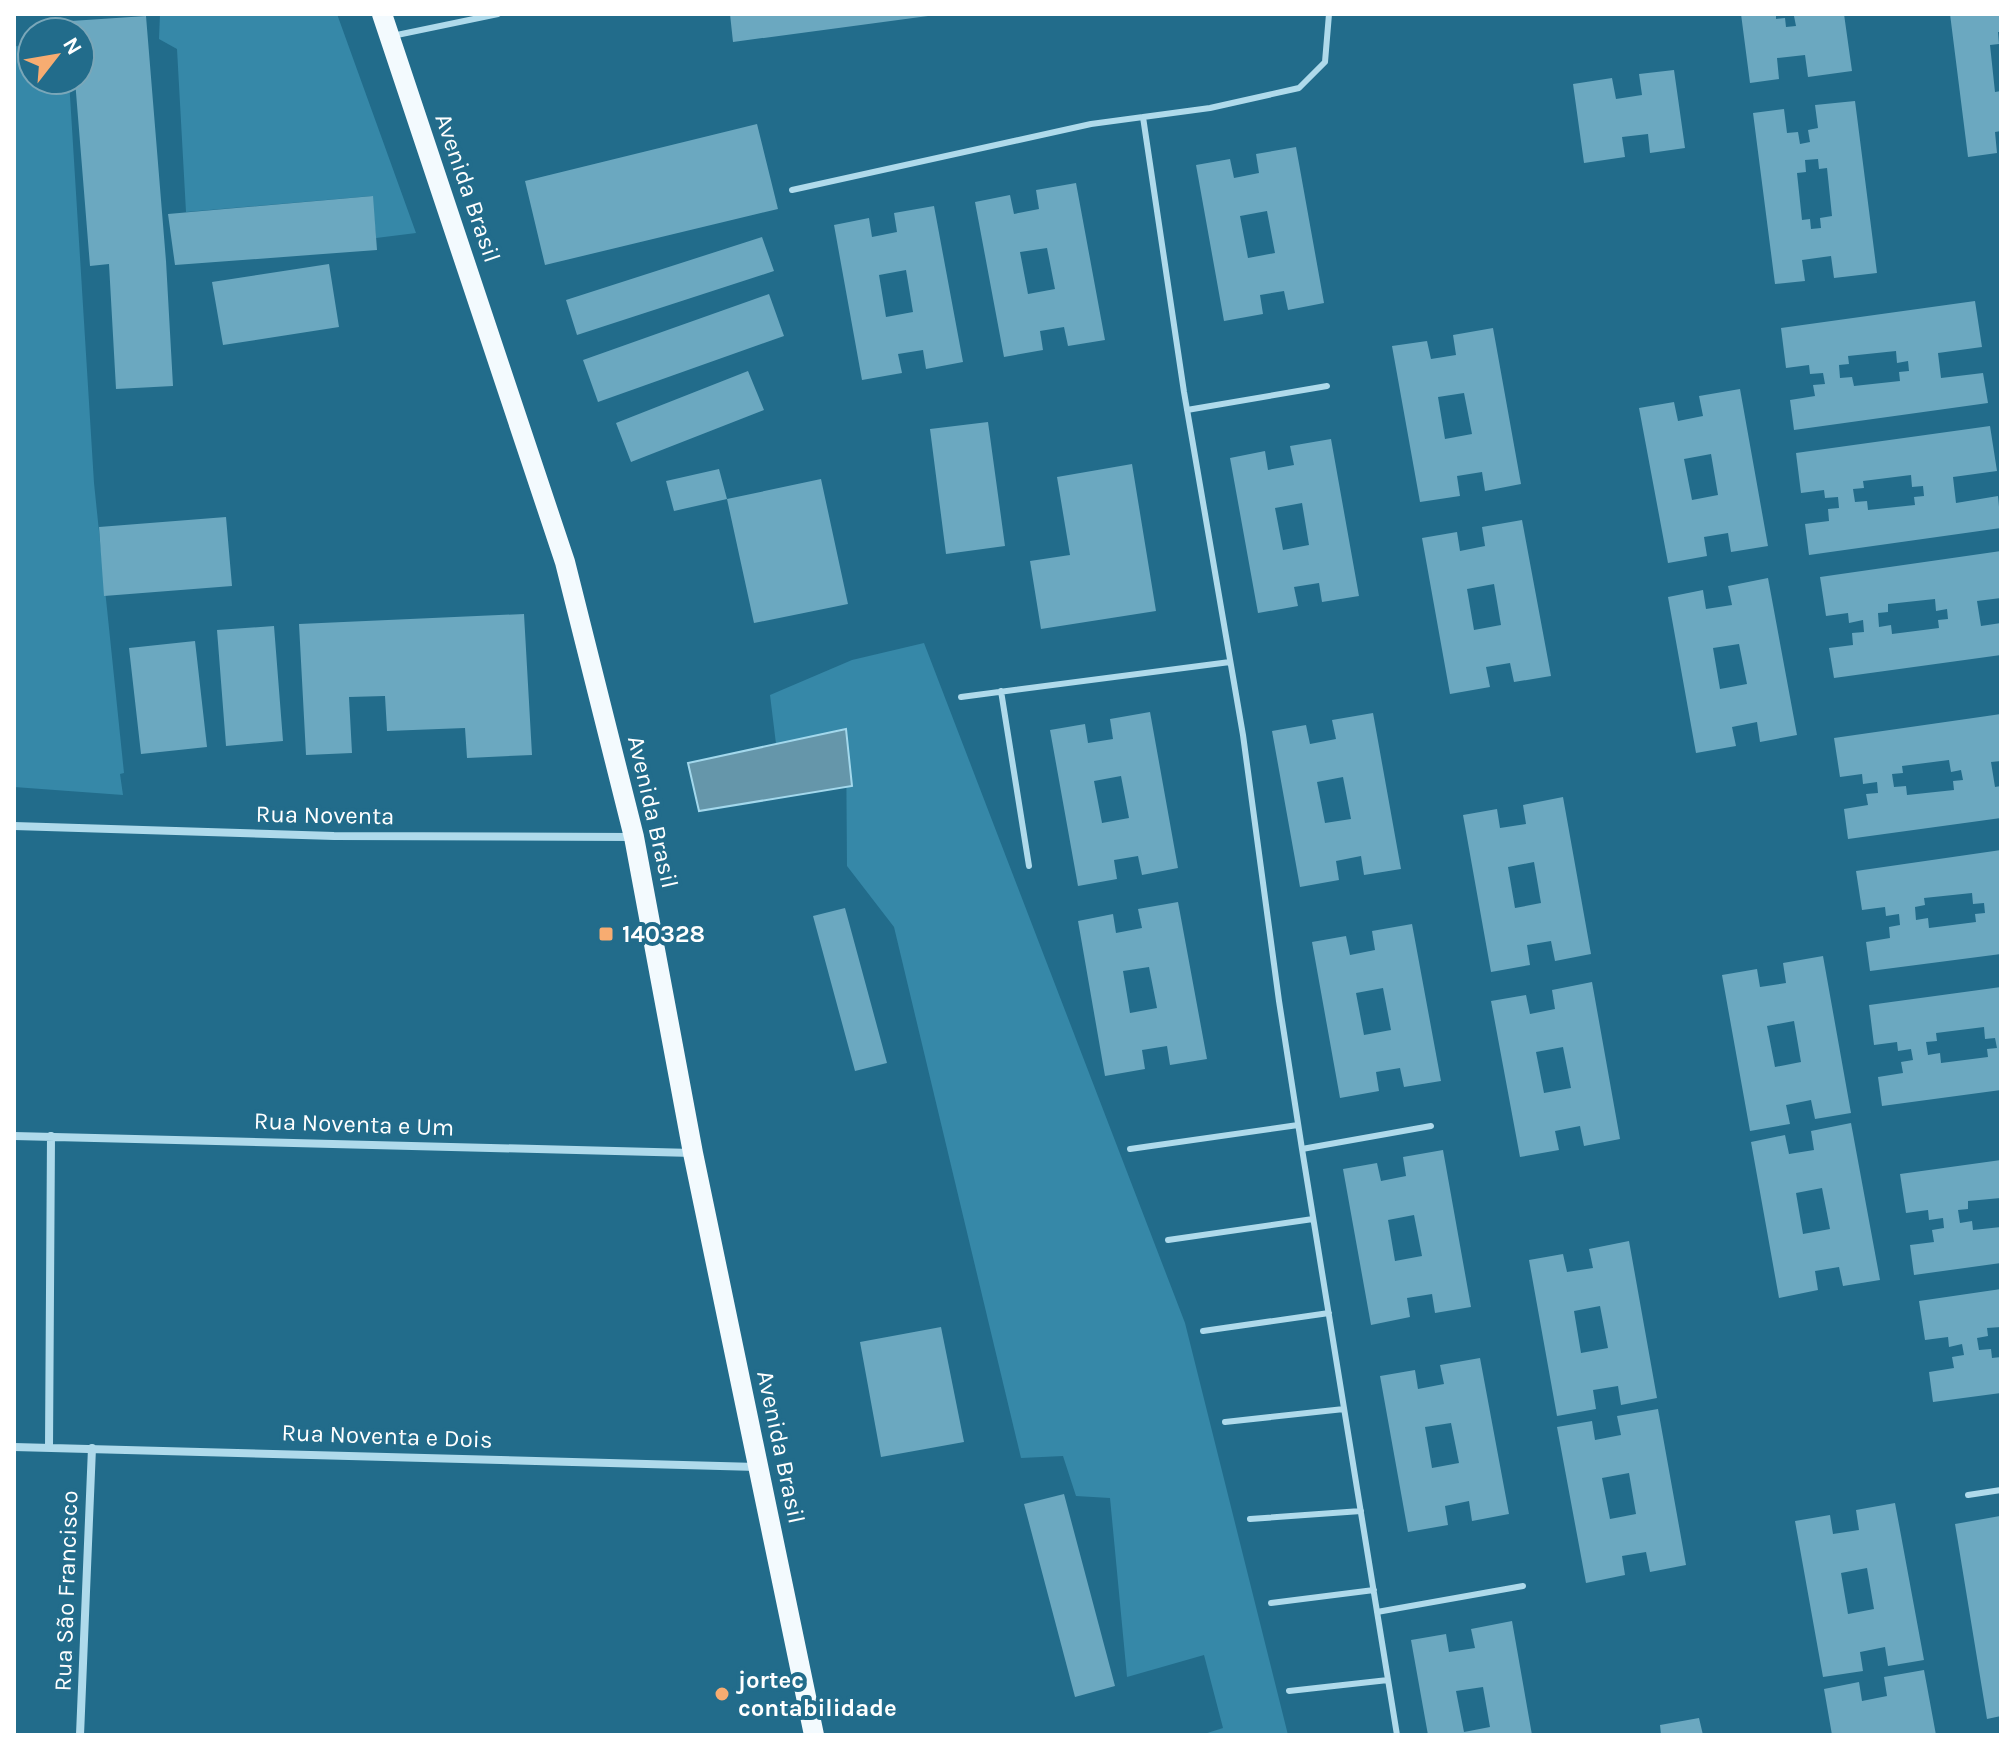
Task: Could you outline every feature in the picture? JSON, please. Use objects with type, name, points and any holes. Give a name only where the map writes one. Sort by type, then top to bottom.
[{"type":"main road","name":"Avenida Brasil","points":[[382,14],[565,562],[634,837],[693,1153],[814,1735]]},
{"type":"street","name":"Rua Noventa","points":[[14,826],[334,836],[634,837]]},
{"type":"street","name":"Rua Noventa e Um","points":[[14,1136],[693,1153]]},
{"type":"street","points":[[49,1447],[51,1136]]},
{"type":"street","name":"Rua Noventa e Dois","points":[[14,1447],[759,1467]]},
{"type":"street","name":"Rua São Francisco","points":[[80,1735],[92,1448]]},
{"type":"lane","points":[[389,36],[498,14]]},
{"type":"lane","points":[[792,190],[1091,124],[1210,108],[1299,88],[1325,62],[1329,14]]},
{"type":"lane","points":[[1143,117],[1187,410],[1243,735],[1298,1125],[1397,1735]]},
{"type":"lane","points":[[1187,410],[1327,386]]},
{"type":"lane","points":[[961,697],[1230,662]]},
{"type":"lane","points":[[1001,691],[1029,866]]},
{"type":"lane","points":[[1130,1149],[1298,1125]]},
{"type":"lane","points":[[1302,1149],[1431,1126]]},
{"type":"lane","points":[[1168,1240],[1313,1219]]},
{"type":"lane","points":[[1203,1331],[1329,1313]]},
{"type":"lane","points":[[1225,1422],[1344,1409]]},
{"type":"lane","points":[[1968,1495],[2001,1490]]},
{"type":"lane","points":[[1250,1519],[1361,1511]]},
{"type":"lane","points":[[1377,1612],[1523,1586]]},
{"type":"lane","points":[[1271,1603],[1374,1590]]},
{"type":"lane","points":[[1289,1691],[1388,1680]]},
{"type":"shaded area","points":[[160,14],[337,14],[416,233],[376,238],[372,196],[186,212],[177,49],[159,39]]},
{"type":"shaded area","points":[[14,46],[16,96],[70,96],[94,483],[124,773],[120,774],[123,795],[14,787]]},
{"type":"shaded area","points":[[924,643],[1185,1323],[1288,1735],[1201,1735],[1223,1728],[1204,1655],[1127,1677],[1110,1498],[1076,1496],[1063,1456],[1021,1458],[894,927],[847,866],[846,729],[776,744],[770,695],[852,660]]},
{"type":"shaded area","points":[[846,729],[852,786],[699,811],[688,763]]},
{"type":"building","points":[[730,14],[928,14],[928,16],[733,42]]},
{"type":"building","points":[[1741,14],[1776,14],[1776,19],[1785,18],[1786,27],[1796,26],[1794,16],[1844,14],[1852,71],[1808,77],[1805,55],[1777,58],[1779,79],[1750,83]]},
{"type":"building","points":[[1950,14],[2001,15],[1999,44],[1990,45],[1995,92],[2001,91],[2001,131],[1995,132],[1997,153],[1968,157]]},
{"type":"building","points":[[146,16],[173,386],[116,389],[109,264],[90,266],[76,96],[96,96],[96,19]]},
{"type":"building","points":[[1674,70],[1685,148],[1650,153],[1648,134],[1622,137],[1625,157],[1584,163],[1573,84],[1612,78],[1616,99],[1642,95],[1639,74]]},
{"type":"building","points":[[1855,101],[1877,273],[1834,278],[1831,256],[1802,260],[1805,281],[1775,284],[1753,113],[1784,109],[1787,133],[1798,132],[1800,144],[1810,142],[1808,130],[1818,128],[1815,105]],"holes":[[[1818,159],[1819,169],[1827,168],[1832,216],[1820,218],[1821,228],[1811,229],[1810,219],[1802,220],[1797,173],[1806,172],[1805,160]]]},
{"type":"building","points":[[757,124],[778,209],[545,265],[525,181]]},
{"type":"building","points":[[1296,147],[1324,303],[1288,310],[1284,291],[1260,295],[1263,314],[1224,321],[1196,165],[1230,159],[1234,178],[1259,173],[1256,154]],"holes":[[[1267,211],[1275,253],[1248,258],[1240,216]]]},
{"type":"building","points":[[1076,183],[1105,340],[1068,346],[1064,327],[1040,331],[1043,350],[1004,357],[975,202],[1010,195],[1014,214],[1039,209],[1036,190]],"holes":[[[1047,248],[1055,289],[1028,294],[1020,252]]]},
{"type":"building","points":[[373,196],[377,250],[175,265],[168,214]]},
{"type":"building","points":[[934,206],[963,362],[926,369],[923,350],[898,354],[902,373],[862,380],[834,225],[869,218],[872,237],[897,232],[894,213]],"holes":[[[906,270],[913,312],[886,317],[879,275]]]},
{"type":"building","points":[[762,237],[774,271],[577,335],[566,300]]},
{"type":"building","points":[[329,264],[339,327],[223,345],[212,282]]},
{"type":"building","points":[[769,294],[784,336],[598,402],[583,360]]},
{"type":"building","points":[[1975,301],[1982,347],[1938,353],[1941,378],[1983,373],[1988,403],[1794,430],[1790,400],[1815,396],[1813,385],[1825,384],[1823,373],[1810,374],[1809,365],[1786,368],[1781,328]],"holes":[[[1896,351],[1897,363],[1908,361],[1909,371],[1899,372],[1900,381],[1854,386],[1852,377],[1840,378],[1839,365],[1849,364],[1848,356]]]},
{"type":"building","points":[[1493,328],[1521,484],[1485,491],[1482,472],[1457,476],[1460,496],[1420,502],[1392,346],[1427,341],[1431,359],[1456,355],[1453,335]],"holes":[[[1464,393],[1472,434],[1445,439],[1438,397]]]},
{"type":"building","points":[[748,371],[764,410],[631,462],[616,423]]},
{"type":"building","points":[[1740,389],[1768,546],[1731,552],[1728,533],[1704,537],[1707,556],[1668,563],[1639,408],[1674,402],[1678,421],[1703,416],[1699,396]],"holes":[[[1711,454],[1718,495],[1692,500],[1684,459]]]},
{"type":"building","points":[[988,422],[1005,546],[946,554],[930,429]]},
{"type":"building","points":[[1990,426],[1997,471],[1953,477],[1956,503],[1998,496],[2001,528],[1809,555],[1805,524],[1829,521],[1828,509],[1839,508],[1838,497],[1825,498],[1824,490],[1801,493],[1796,453]],"holes":[[[1911,475],[1912,487],[1923,486],[1924,496],[1914,497],[1915,505],[1868,510],[1867,501],[1855,502],[1853,489],[1864,488],[1863,481]]]},
{"type":"building","points":[[1331,439],[1359,596],[1322,602],[1319,583],[1294,587],[1298,606],[1258,613],[1230,458],[1265,451],[1268,470],[1294,465],[1290,446]],"holes":[[[1302,503],[1309,545],[1283,550],[1275,508]]]},
{"type":"building","points":[[1132,464],[1156,611],[1041,629],[1030,561],[1070,555],[1057,477]]},
{"type":"building","points":[[719,469],[727,499],[674,511],[666,481]]},
{"type":"building","points":[[821,479],[848,604],[754,623],[727,499]]},
{"type":"building","points":[[226,517],[232,586],[104,596],[99,527]]},
{"type":"building","points":[[1522,520],[1551,676],[1514,682],[1510,663],[1486,667],[1490,687],[1450,694],[1422,538],[1457,532],[1460,551],[1485,546],[1482,527]],"holes":[[[1494,584],[1501,625],[1474,630],[1467,589]]]},
{"type":"building","points":[[2001,551],[2001,598],[1977,601],[1981,626],[2001,623],[2001,655],[1834,678],[1829,648],[1853,645],[1852,633],[1864,632],[1863,620],[1849,623],[1848,613],[1826,616],[1820,577]],"holes":[[[1935,599],[1936,611],[1947,609],[1948,619],[1938,620],[1939,628],[1892,634],[1891,625],[1879,627],[1878,613],[1888,612],[1888,604]]]},
{"type":"building","points":[[1768,578],[1797,735],[1760,742],[1757,722],[1732,727],[1736,746],[1696,753],[1668,597],[1703,590],[1706,609],[1732,605],[1728,586]],"holes":[[[1739,644],[1747,684],[1720,689],[1713,648]]]},
{"type":"building","points":[[524,614],[532,755],[467,758],[465,728],[387,731],[385,696],[349,697],[352,753],[306,755],[299,624]]},
{"type":"building","points":[[274,626],[283,741],[226,746],[217,630]]},
{"type":"building","points":[[195,641],[207,747],[141,754],[129,648]]},
{"type":"building","points":[[1150,712],[1178,868],[1142,875],[1138,856],[1114,860],[1117,879],[1078,886],[1050,730],[1085,724],[1088,743],[1113,739],[1110,719]],"holes":[[[1121,776],[1129,818],[1102,823],[1094,781]]]},
{"type":"building","points":[[1373,713],[1401,869],[1364,875],[1361,856],[1336,861],[1339,880],[1300,887],[1272,731],[1306,725],[1310,744],[1336,739],[1332,720]],"holes":[[[1343,777],[1351,819],[1325,823],[1317,782]]]},
{"type":"building","points":[[2001,714],[2001,761],[1991,762],[1995,787],[2001,786],[2001,818],[1848,839],[1844,809],[1868,805],[1866,794],[1878,793],[1877,782],[1863,784],[1862,774],[1840,777],[1834,738]],"holes":[[[1949,760],[1951,772],[1961,770],[1963,780],[1953,781],[1954,790],[1907,795],[1906,786],[1894,787],[1892,774],[1903,773],[1902,766]]]},
{"type":"building","points":[[1563,797],[1591,954],[1555,961],[1551,941],[1527,945],[1530,965],[1491,972],[1463,815],[1497,809],[1500,828],[1526,824],[1523,805]],"holes":[[[1534,862],[1541,903],[1515,908],[1508,867]]]},
{"type":"building","points":[[2001,850],[2001,954],[1870,971],[1866,942],[1890,938],[1889,927],[1900,925],[1899,914],[1886,916],[1885,907],[1862,910],[1856,871]],"holes":[[[1972,893],[1973,904],[1984,903],[1985,913],[1975,914],[1976,922],[1929,928],[1928,918],[1916,920],[1915,907],[1925,905],[1924,898]]]},
{"type":"building","points":[[1178,902],[1207,1059],[1170,1065],[1167,1046],[1142,1050],[1145,1069],[1105,1076],[1078,921],[1113,914],[1116,933],[1142,928],[1138,909]],"holes":[[[1149,967],[1157,1008],[1130,1013],[1123,971]]]},
{"type":"building","points":[[845,908],[887,1063],[855,1071],[813,916]]},
{"type":"building","points":[[1412,924],[1441,1081],[1404,1087],[1400,1068],[1376,1072],[1379,1091],[1340,1098],[1312,942],[1346,936],[1350,955],[1375,950],[1372,931]],"holes":[[[1383,988],[1391,1030],[1364,1035],[1356,993]]]},
{"type":"building","points":[[1823,956],[1851,1113],[1815,1119],[1811,1100],[1786,1105],[1790,1124],[1750,1131],[1722,975],[1757,969],[1760,987],[1786,983],[1783,963]],"holes":[[[1794,1021],[1801,1062],[1775,1067],[1767,1026]]]},
{"type":"building","points":[[1592,982],[1620,1139],[1584,1146],[1580,1126],[1555,1131],[1559,1150],[1520,1157],[1491,1001],[1526,995],[1530,1014],[1555,1009],[1552,990]],"holes":[[[1563,1047],[1571,1088],[1544,1093],[1536,1052]]]},
{"type":"building","points":[[2001,987],[2001,1090],[1882,1106],[1878,1077],[1903,1073],[1901,1062],[1913,1060],[1911,1049],[1898,1051],[1897,1042],[1874,1045],[1869,1005]],"holes":[[[1984,1027],[1985,1039],[1995,1038],[1997,1048],[1987,1049],[1988,1057],[1941,1063],[1940,1053],[1928,1055],[1926,1042],[1937,1041],[1936,1033]]]},
{"type":"building","points":[[1851,1123],[1880,1280],[1843,1286],[1839,1267],[1815,1271],[1818,1290],[1779,1298],[1751,1142],[1785,1135],[1789,1154],[1814,1150],[1811,1131]],"holes":[[[1822,1188],[1830,1229],[1803,1234],[1796,1193]]]},
{"type":"building","points":[[1443,1150],[1471,1307],[1435,1313],[1432,1294],[1407,1298],[1410,1317],[1371,1325],[1343,1169],[1377,1163],[1381,1181],[1406,1176],[1403,1157]],"holes":[[[1414,1215],[1422,1256],[1395,1261],[1388,1220]]]},
{"type":"building","points":[[2001,1160],[2001,1198],[1968,1201],[1968,1209],[1958,1210],[1960,1223],[1972,1221],[1973,1230],[2001,1227],[2001,1263],[1914,1275],[1910,1245],[1934,1242],[1932,1230],[1944,1228],[1943,1218],[1929,1220],[1928,1210],[1906,1213],[1900,1174]]},
{"type":"building","points":[[1629,1241],[1657,1398],[1621,1405],[1618,1386],[1593,1390],[1596,1409],[1557,1416],[1529,1260],[1563,1254],[1567,1272],[1593,1268],[1589,1249]],"holes":[[[1600,1306],[1608,1348],[1581,1353],[1574,1311]]]},
{"type":"building","points":[[2001,1289],[2001,1327],[1987,1328],[1988,1336],[1977,1338],[1979,1350],[1991,1349],[1992,1358],[2001,1357],[2001,1393],[1933,1402],[1929,1372],[1954,1368],[1952,1357],[1964,1355],[1962,1344],[1949,1347],[1948,1337],[1925,1340],[1919,1301]]},
{"type":"building","points":[[941,1327],[964,1442],[881,1457],[860,1342]]},
{"type":"building","points":[[1480,1358],[1509,1514],[1472,1521],[1469,1501],[1445,1506],[1448,1525],[1408,1532],[1380,1376],[1415,1370],[1418,1389],[1444,1384],[1440,1365]],"holes":[[[1451,1423],[1459,1463],[1432,1468],[1425,1427]]]},
{"type":"building","points":[[1658,1409],[1686,1565],[1650,1572],[1646,1552],[1622,1556],[1625,1575],[1586,1583],[1557,1427],[1592,1421],[1595,1440],[1621,1435],[1617,1416]],"holes":[[[1629,1473],[1636,1514],[1610,1519],[1602,1478]]]},
{"type":"building","points":[[1064,1494],[1115,1686],[1075,1697],[1024,1504]]},
{"type":"building","points":[[1895,1503],[1924,1660],[1888,1666],[1885,1647],[1860,1652],[1863,1671],[1823,1677],[1795,1521],[1830,1515],[1833,1534],[1859,1530],[1856,1510]],"holes":[[[1867,1568],[1874,1609],[1848,1614],[1841,1573]]]},
{"type":"building","points":[[2000,1516],[2001,1716],[1987,1719],[1955,1524]]},
{"type":"building","points":[[1512,1621],[1532,1735],[1428,1735],[1411,1640],[1446,1634],[1449,1652],[1475,1648],[1471,1629]],"holes":[[[1483,1687],[1490,1727],[1464,1732],[1456,1691]]]},
{"type":"building","points":[[1924,1670],[1936,1735],[1832,1735],[1824,1689],[1859,1682],[1862,1701],[1887,1696],[1884,1677]]},
{"type":"building","points":[[1699,1718],[1703,1735],[1661,1735],[1660,1725]]},
{"type":"place","name":"140328","points":[[606,934]]},
{"type":"place","name":"jortec contabilidade","points":[[722,1694]]}]
